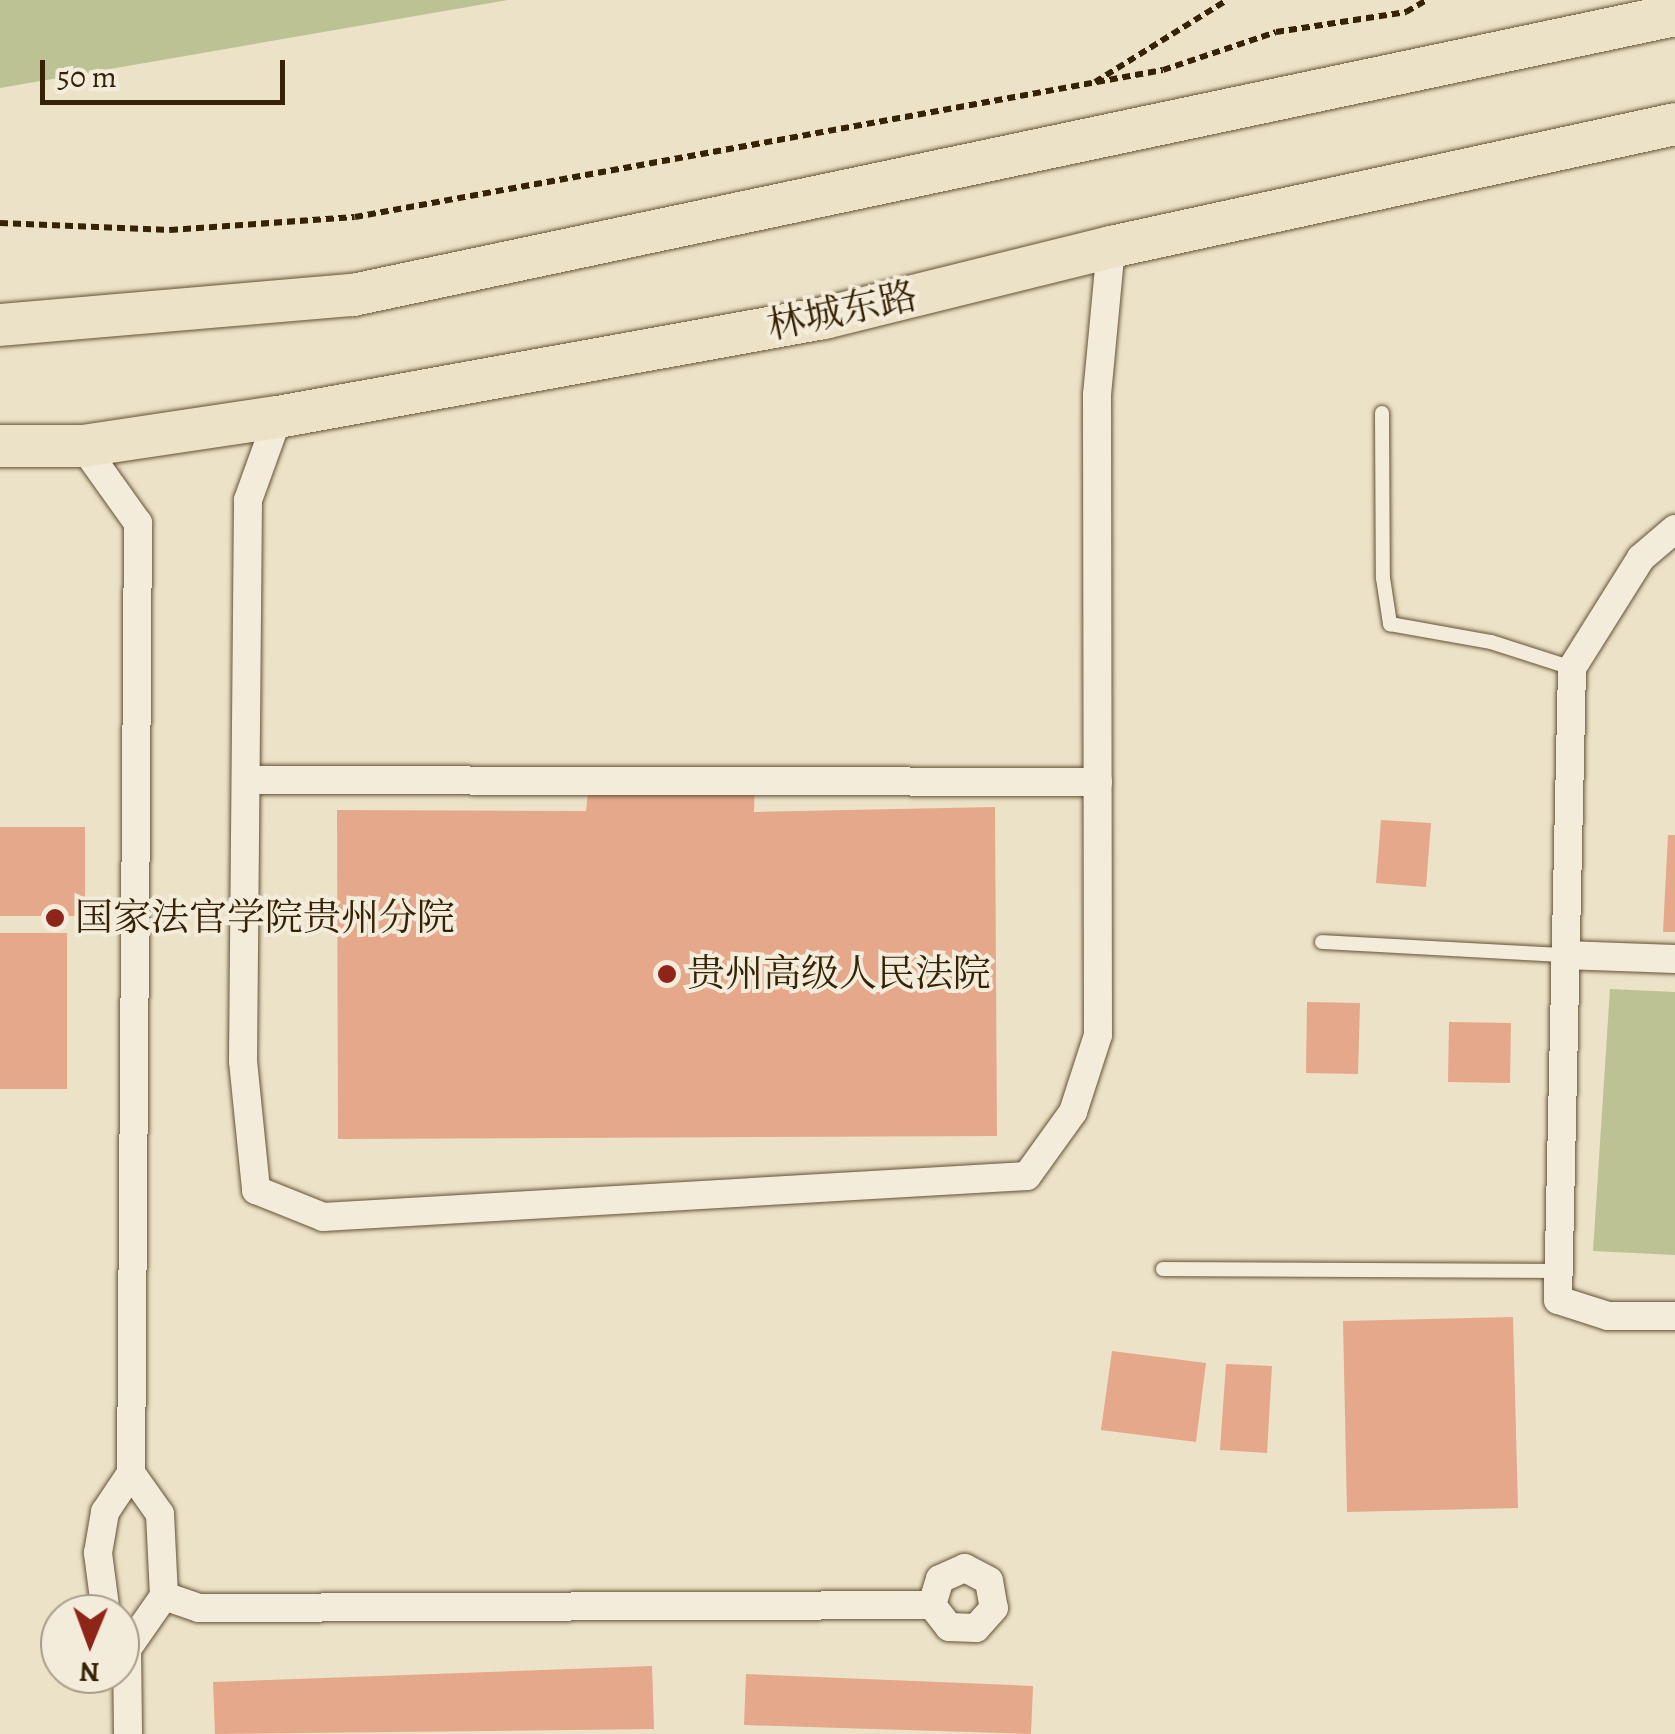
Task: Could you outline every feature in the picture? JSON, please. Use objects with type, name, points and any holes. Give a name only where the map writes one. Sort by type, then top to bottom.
[{"type":"main road","points":[[0,325],[354,295],[1675,14]]},
{"type":"main road","name":"林城东路","points":[[0,446],[83,446],[278,417],[824,318],[1111,247],[1675,124]]},
{"type":"street","points":[[278,417],[248,500],[243,1061],[256,1190],[323,1218],[1027,1176],[1073,1112],[1098,1035],[1098,394],[1111,247]]},
{"type":"street","points":[[83,446],[138,523],[131,1473],[106,1512],[98,1553],[103,1594]]},
{"type":"street","points":[[1675,529],[1641,558],[1572,668],[1558,1300],[1608,1316],[1675,1316]]},
{"type":"street","points":[[246,780],[1098,782]]},
{"type":"street","points":[[1564,954],[1675,959]]},
{"type":"street","points":[[131,1473],[160,1514],[164,1596],[140,1624]]},
{"type":"street","points":[[164,1596],[199,1608],[932,1606]]},
{"type":"street","points":[[126,1694],[128,1734]]},
{"type":"lane","points":[[1382,413],[1383,578],[1390,624],[1491,642],[1572,668]]},
{"type":"lane","points":[[1322,942],[1564,954]]},
{"type":"lane","points":[[1164,1269],[1559,1271]]},
{"type":"path","points":[[1094,83],[1227,0]]},
{"type":"path","points":[[0,223],[170,230],[355,217],[1163,70],[1276,32],[1406,12],[1426,0]]},
{"type":"green space","points":[[0,0],[508,0],[0,88]]},
{"type":"green space","points":[[1610,989],[1675,992],[1675,1255],[1593,1251]]},
{"type":"building","name":"贵州高级人民法院","points":[[590,774],[755,776],[754,812],[995,807],[997,1136],[338,1139],[337,810],[586,811]]},
{"type":"building","points":[[1381,820],[1431,823],[1426,887],[1376,883]]},
{"type":"building","points":[[0,827],[85,827],[85,916],[0,916]]},
{"type":"building","points":[[1668,835],[1675,835],[1675,932],[1663,932]]},
{"type":"building","points":[[0,933],[67,933],[67,1089],[0,1089]]},
{"type":"building","points":[[1307,1002],[1360,1003],[1358,1074],[1306,1073]]},
{"type":"building","points":[[1449,1022],[1511,1023],[1510,1083],[1448,1082]]},
{"type":"building","points":[[1513,1317],[1518,1508],[1347,1512],[1343,1321]]},
{"type":"building","points":[[1112,1351],[1206,1363],[1196,1442],[1101,1430]]},
{"type":"building","points":[[1226,1364],[1272,1366],[1267,1453],[1220,1450]]},
{"type":"building","points":[[652,1666],[654,1729],[215,1734],[213,1682]]},
{"type":"building","points":[[746,1674],[1033,1686],[1031,1734],[744,1725]]},
{"type":"place","name":"国家法官学院贵州分院","points":[[55,918]]},
{"type":"place","name":"贵州高级人民法院","points":[[667,974]]}]
